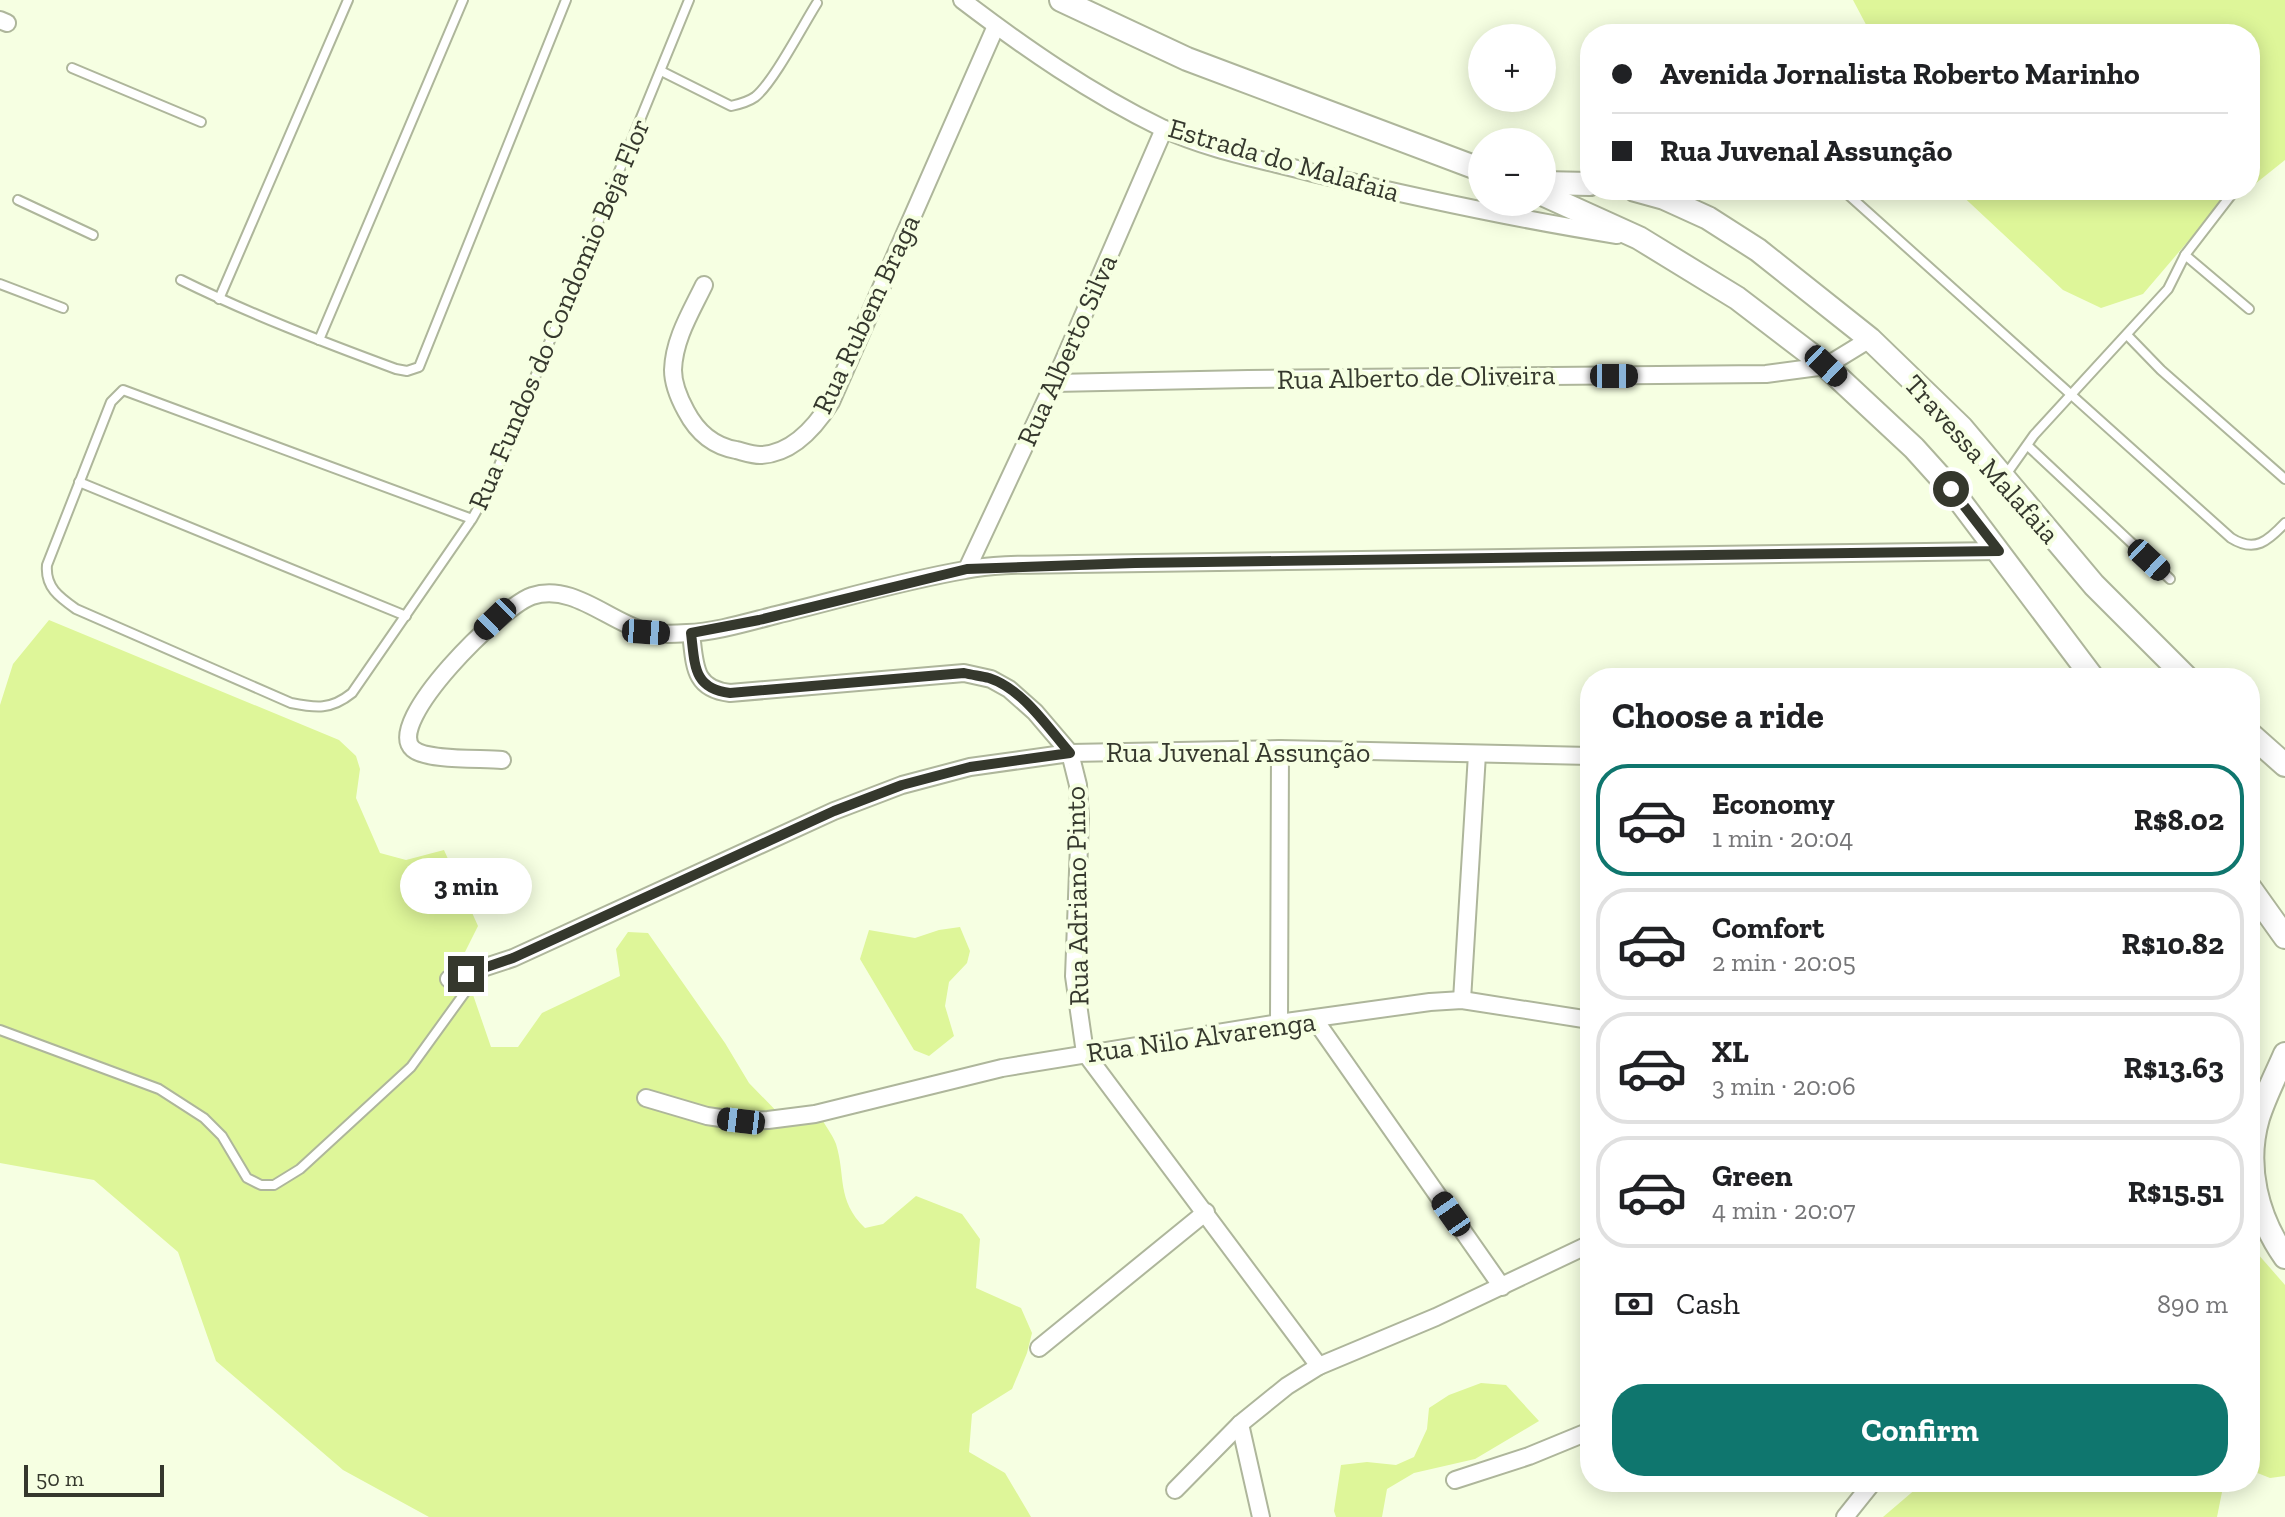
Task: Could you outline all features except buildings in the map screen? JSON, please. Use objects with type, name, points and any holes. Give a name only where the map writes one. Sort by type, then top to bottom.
[{"type":"main road","points":[[1061,0],[1187,59],[1468,165]]},
{"type":"main road","points":[[1556,183],[1580,184]]},
{"type":"main road","points":[[1556,200],[1639,238],[1737,298],[1826,366],[1914,448],[1951,489],[2086,668]]},
{"type":"main road","name":"Travessa Malafaia","points":[[1668,200],[1720,226],[1758,250],[1870,339],[1962,428],[2094,585],[2177,668]]},
{"type":"main road","points":[[2260,743],[2285,765]]},
{"type":"main road","points":[[2260,902],[2285,937]]},
{"type":"main road","points":[[2260,1114],[2285,1054]]},
{"type":"main road","points":[[2260,1213],[2285,1257]]},
{"type":"street","name":"Estrada do Malafaia","points":[[962,0],[1064,73],[1164,129],[1264,161],[1377,188],[1506,217],[1639,238]]},
{"type":"street","name":"Rua Rubem Braga","points":[[704,285],[678,337],[673,372],[680,401],[695,428],[721,447],[760,455],[780,450],[802,438],[831,402],[996,26]]},
{"type":"street","name":"Rua Alberto Silva","points":[[967,569],[1054,383],[1164,129]]},
{"type":"street","points":[[1826,366],[1870,339]]},
{"type":"street","name":"Rua Alberto de Oliveira","points":[[1054,383],[1766,374],[1826,366]]},
{"type":"street","points":[[502,760],[423,755],[412,748],[407,740],[413,716],[463,650],[495,619],[529,597],[548,593],[569,595],[646,632],[691,633],[759,620],[967,569],[1090,564],[1999,551]]},
{"type":"street","name":"Rua Adriano Pinto","points":[[691,633],[696,667],[703,683],[712,691],[730,693],[964,673],[991,679],[1009,689],[1035,712],[1070,753],[1078,785],[1080,819],[1074,976],[1085,1053],[1319,1366]]},
{"type":"street","points":[[1279,1023],[1280,749]]},
{"type":"street","name":"Rua Juvenal Assunção","points":[[449,979],[513,958],[834,811],[902,785],[970,767],[1070,753],[1280,749],[1580,756]]},
{"type":"street","points":[[1462,1000],[1477,754]]},
{"type":"street","name":"Rua Nilo Alvarenga","points":[[646,1098],[707,1116],[741,1121],[815,1114],[1002,1068],[1085,1053],[1279,1023],[1462,1000],[1580,1018]]},
{"type":"street","points":[[1315,1020],[1502,1287]]},
{"type":"street","points":[[1039,1348],[1206,1212]]},
{"type":"street","points":[[1175,1490],[1240,1424],[1287,1386],[1319,1366],[1502,1287],[1580,1249]]},
{"type":"street","points":[[1240,1424],[1261,1517]]},
{"type":"street","points":[[1455,1480],[1580,1435]]},
{"type":"street","points":[[1845,1517],[1865,1492]]},
{"type":"lane","points":[[219,299],[348,0]]},
{"type":"lane","points":[[319,340],[463,0]]},
{"type":"lane","points":[[181,280],[219,299],[396,369],[407,371],[419,367],[566,0]]},
{"type":"lane","name":"Rua Fundos do Condomio Beja Flor","points":[[79,482],[47,565],[46,576],[58,596],[76,609],[291,703],[316,708],[340,703],[352,693],[406,616],[472,519],[491,485],[689,0]]},
{"type":"lane","points":[[661,71],[731,106],[742,104],[755,97],[766,84],[817,3]]},
{"type":"lane","points":[[72,68],[201,122]]},
{"type":"lane","points":[[18,200],[93,235]]},
{"type":"lane","points":[[1854,200],[2240,543],[2261,545],[2285,523]]},
{"type":"lane","points":[[2003,479],[2070,395],[2128,336],[2168,289],[2185,255],[2227,200]]},
{"type":"lane","points":[[2185,255],[2249,309]]},
{"type":"lane","points":[[0,284],[63,308]]},
{"type":"lane","points":[[2128,336],[2161,370],[2285,479]]},
{"type":"lane","points":[[406,616],[79,482],[111,402],[117,394],[129,390],[472,519]]},
{"type":"lane","points":[[2028,446],[2170,579]]},
{"type":"lane","points":[[0,1030],[159,1089],[204,1118],[222,1136],[247,1178],[261,1185],[274,1185],[300,1169],[411,1067],[482,969]]},
{"type":"green space","points":[[1853,0],[2285,0],[2285,160],[2260,180],[2260,24],[1866,24]]},
{"type":"green space","points":[[1967,200],[2223,200],[2143,294],[2101,308],[2063,290]]},
{"type":"green space","points":[[49,620],[339,740],[356,756],[360,769],[356,798],[380,853],[406,860],[444,850],[478,926],[461,960],[491,1047],[518,1047],[542,1013],[620,976],[616,949],[628,932],[648,933],[725,1043],[749,1083],[785,1120],[823,1121],[836,1144],[846,1198],[865,1228],[883,1224],[916,1196],[962,1214],[980,1239],[976,1288],[1021,1308],[1032,1333],[1012,1389],[972,1414],[969,1452],[1005,1473],[1031,1517],[429,1517],[343,1470],[216,1361],[178,1252],[94,1180],[0,1163],[0,705],[13,664]]},
{"type":"green space","points":[[960,927],[970,951],[967,963],[949,982],[945,1006],[954,1036],[929,1056],[914,1050],[860,959],[869,930],[915,938]]},
{"type":"green space","points":[[2260,1256],[2285,1285],[2285,1476],[2270,1478],[2260,1474]]},
{"type":"green space","points":[[1481,1383],[1506,1385],[1539,1421],[1475,1459],[1414,1473],[1387,1489],[1382,1517],[1336,1517],[1334,1511],[1341,1465],[1367,1462],[1396,1465],[1414,1457],[1427,1429],[1429,1408],[1449,1395]]},
{"type":"green space","points":[[1912,1492],[2222,1492],[2217,1517],[1883,1517]]},
{"type":"route","points":[[466,974],[513,958],[834,811],[902,785],[970,767],[1070,753],[1035,712],[1009,689],[991,679],[964,673],[730,693],[712,691],[703,683],[696,667],[691,633],[759,620],[967,569],[1074,564],[1999,551],[1951,489]]}]
